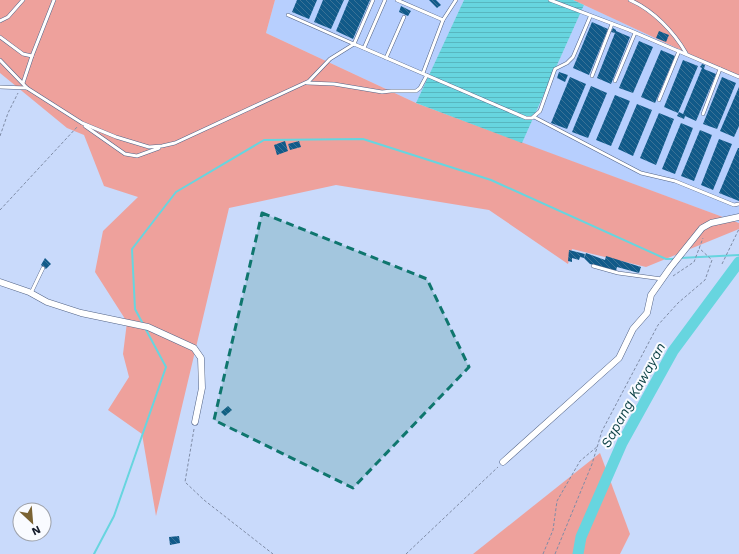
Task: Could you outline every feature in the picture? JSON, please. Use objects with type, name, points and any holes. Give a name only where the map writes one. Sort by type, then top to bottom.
[{"type":"street","points":[[503,462],[619,358],[633,329],[647,313],[651,295],[702,228],[711,223],[739,217]]},
{"type":"street","points":[[0,282],[31,293],[48,302],[81,313],[148,327],[194,348],[202,358],[202,388],[195,422]]},
{"type":"lane","points":[[0,21],[8,17],[23,0]]},
{"type":"lane","points":[[23,84],[32,56],[54,0]]},
{"type":"lane","points":[[82,123],[116,137],[149,147],[175,143],[306,83],[330,59],[354,44],[373,0]]},
{"type":"lane","points":[[364,48],[385,0]]},
{"type":"lane","points":[[423,74],[443,20],[456,0]]},
{"type":"lane","points":[[550,0],[590,17],[635,33],[739,77]]},
{"type":"lane","points":[[630,0],[648,10],[665,26],[686,54]]},
{"type":"lane","points":[[399,1],[443,20]]},
{"type":"lane","points":[[288,15],[526,118],[534,118],[641,173],[675,181],[734,205],[739,204]]},
{"type":"lane","points":[[386,58],[404,17]]},
{"type":"lane","points":[[534,118],[540,111],[555,69],[567,63],[573,57],[590,17]]},
{"type":"lane","points":[[592,76],[612,24]]},
{"type":"lane","points":[[615,81],[635,33]]},
{"type":"lane","points":[[0,37],[23,54],[32,56]]},
{"type":"lane","points":[[660,100],[679,52]]},
{"type":"lane","points":[[0,60],[28,88],[82,123],[124,154],[137,156],[162,146]]},
{"type":"lane","points":[[703,114],[720,69]]},
{"type":"lane","points":[[306,83],[334,84],[382,92],[410,91],[420,88],[427,75]]},
{"type":"lane","points":[[0,87],[28,88]]},
{"type":"lane","points":[[593,266],[618,273],[662,279]]},
{"type":"lane","points":[[31,293],[43,268]]},
{"type":"path","points":[[0,136],[8,113],[20,88]]},
{"type":"path","points":[[0,210],[82,123]]},
{"type":"path","points":[[722,264],[739,229]]},
{"type":"path","points":[[662,279],[668,278],[694,262],[704,236]]},
{"type":"path","points":[[555,554],[599,445],[602,431],[658,325],[678,304],[705,280],[712,260],[699,248]]},
{"type":"path","points":[[195,422],[186,482],[204,500],[273,554]]},
{"type":"path","points":[[543,554],[553,530],[557,501],[580,461],[599,445]]},
{"type":"path","points":[[406,554],[503,462]]},
{"type":"highlighted area","points":[[262,213],[427,279],[469,367],[353,488],[214,420]]},
{"type":"shaded area","points":[[0,0],[275,0],[266,33],[416,103],[739,223],[739,229],[646,267],[572,249],[568,264],[489,210],[336,185],[229,208],[156,516],[142,434],[108,410],[129,377],[123,354],[127,322],[95,272],[103,231],[138,197],[104,186],[84,135],[67,128],[0,73]]},
{"type":"shaded area","points":[[275,0],[464,0],[416,103],[266,33]]},
{"type":"shaded area","points":[[464,0],[573,0],[584,5],[522,143],[416,103]]},
{"type":"shaded area","points":[[573,0],[739,0],[739,77],[584,5]]},
{"type":"shaded area","points":[[584,5],[739,77],[739,223],[522,143]]},
{"type":"shaded area","points":[[600,453],[630,534],[620,554],[473,554]]},
{"type":"building","points":[[297,0],[317,0],[309,19],[292,12]]},
{"type":"building","points":[[323,0],[344,0],[331,29],[314,22]]},
{"type":"building","points":[[349,0],[370,0],[353,39],[336,31]]},
{"type":"building","points":[[429,0],[436,0],[441,5],[437,8]]},
{"type":"building","points":[[401,6],[411,11],[408,16],[399,12]]},
{"type":"building","points":[[592,22],[608,29],[589,75],[573,68]]},
{"type":"building","points":[[613,28],[616,31],[630,37],[611,84],[597,78],[615,33],[611,32]]},
{"type":"building","points":[[659,31],[669,35],[666,42],[656,38]]},
{"type":"building","points":[[639,41],[653,47],[633,93],[619,88]]},
{"type":"building","points":[[661,50],[675,56],[655,103],[641,97]]},
{"type":"building","points":[[683,60],[698,66],[678,113],[664,107]]},
{"type":"building","points":[[702,64],[705,65],[704,69],[716,74],[696,121],[685,116],[684,119],[677,116],[679,112],[683,114],[702,68],[700,67]]},
{"type":"building","points":[[559,72],[568,75],[565,82],[557,78]]},
{"type":"building","points":[[570,77],[586,84],[567,129],[551,123]]},
{"type":"building","points":[[722,77],[736,83],[717,129],[703,124]]},
{"type":"building","points":[[591,86],[607,93],[588,138],[572,132]]},
{"type":"building","points":[[739,87],[739,126],[734,137],[720,131]]},
{"type":"building","points":[[615,95],[630,101],[611,146],[596,140]]},
{"type":"building","points":[[637,104],[652,110],[633,156],[618,149]]},
{"type":"building","points":[[659,113],[674,119],[656,165],[640,158]]},
{"type":"building","points":[[681,123],[693,128],[675,174],[662,169]]},
{"type":"building","points":[[700,130],[712,135],[694,181],[681,176]]},
{"type":"building","points":[[719,139],[732,144],[713,190],[701,185]]},
{"type":"building","points":[[285,141],[288,151],[277,155],[274,145]]},
{"type":"building","points":[[299,141],[301,147],[290,150],[288,144]]},
{"type":"building","points":[[739,148],[739,201],[719,193]]},
{"type":"building","points":[[569,250],[585,254],[584,258],[580,257],[579,260],[572,258],[572,262],[568,261]]},
{"type":"building","points":[[586,253],[605,260],[606,256],[641,267],[639,273],[617,267],[616,271],[590,264],[584,258]]},
{"type":"building","points":[[45,258],[51,264],[46,269],[41,265]]},
{"type":"building","points":[[228,406],[232,410],[225,416],[221,412]]},
{"type":"building","points":[[179,536],[180,543],[170,545],[169,537]]},
{"type":"waterway","points":[[143,324],[135,309],[132,249],[176,192],[264,140],[363,139],[491,180],[666,259],[676,259]]},
{"type":"waterway","points":[[680,258],[739,255]]},
{"type":"waterway","name":"Sapang Kawayan","points":[[578,554],[581,537],[622,443],[673,351],[739,262]]},
{"type":"waterway","points":[[94,554],[114,516],[166,367],[145,328]]}]
